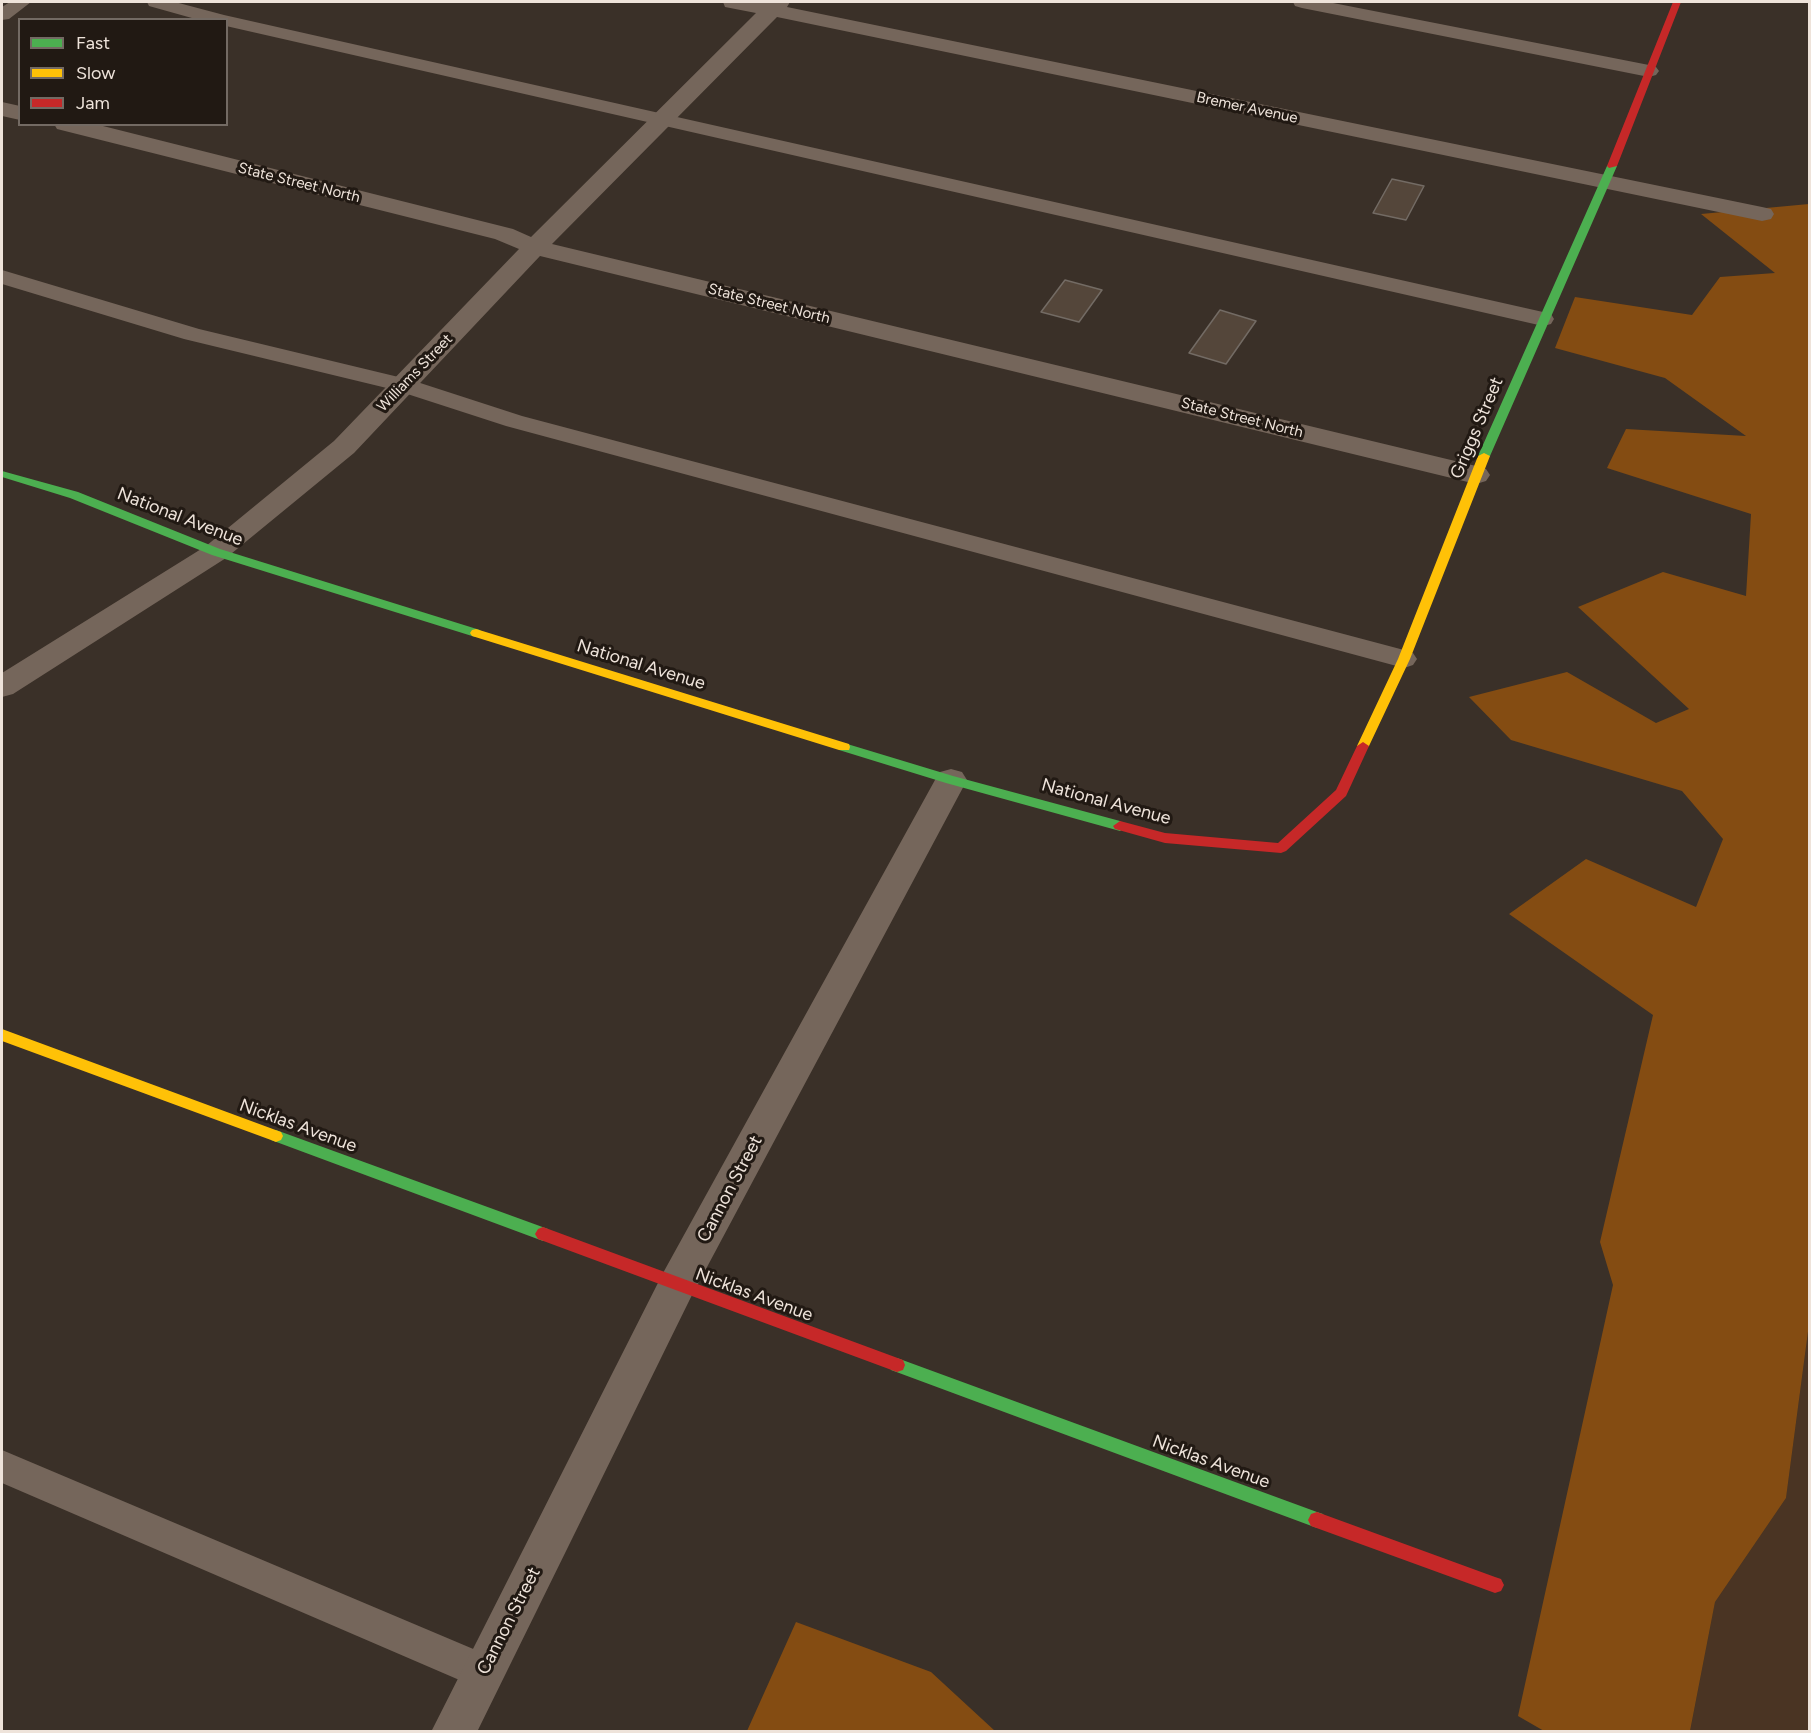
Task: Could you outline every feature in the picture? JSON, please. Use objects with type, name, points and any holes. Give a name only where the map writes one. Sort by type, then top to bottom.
[{"type":"street","name":"Bremer Avenue","points":[[733,2],[776,6],[1605,183],[1762,214]]},
{"type":"street","name":"Griggs Street","points":[[1281,848],[1341,793],[1404,658],[1476,475],[1605,183],[1677,2]]},
{"type":"street","name":"Williams Street","points":[[2,687],[216,552],[344,447],[535,247],[776,6]]},
{"type":"street","points":[[2,108],[18,112]]},
{"type":"street","name":"State Street North","points":[[73,126],[504,234],[535,247],[1476,475]]},
{"type":"street","name":"National Avenue","points":[[2,474],[74,495],[216,552],[951,780],[1165,838],[1281,848]]},
{"type":"street","name":"Cannon Street","points":[[453,1731],[677,1286],[951,780]]},
{"type":"street","name":"Nicklas Avenue","points":[[2,1035],[677,1286],[1495,1585]]},
{"type":"lane","points":[[2,15],[22,2]]},
{"type":"lane","points":[[156,2],[216,18]]},
{"type":"lane","points":[[1302,2],[1650,71]]},
{"type":"lane","points":[[228,21],[1543,320]]},
{"type":"lane","points":[[2,277],[192,334],[403,385],[514,421],[1404,658]]},
{"type":"lane","points":[[2,1466],[483,1672]]},
{"type":"shaded area","points":[[1809,204],[1809,1324],[1786,1498],[1715,1602],[1690,1731],[1544,1731],[1518,1716],[1613,1285],[1600,1242],[1653,1015],[1509,914],[1586,859],[1696,907],[1723,839],[1682,791],[1511,740],[1469,697],[1567,672],[1656,723],[1689,709],[1578,607],[1663,572],[1746,596],[1751,514],[1607,468],[1626,429],[1746,436],[1665,378],[1555,348],[1575,297],[1692,315],[1720,277],[1775,273],[1701,214]]},
{"type":"shaded area","points":[[1809,1324],[1809,1731],[1690,1732],[1715,1602],[1786,1498]]},
{"type":"shaded area","points":[[796,1622],[931,1672],[995,1731],[747,1731]]},
{"type":"building","points":[[1392,179],[1424,186],[1406,220],[1373,213]]},
{"type":"building","points":[[1065,280],[1102,290],[1079,322],[1041,312]]},
{"type":"building","points":[[1220,310],[1256,321],[1226,364],[1189,353]]},
{"type":"traffic: fast","points":[[1484,456],[1612,166]]},
{"type":"traffic: fast","points":[[2,474],[74,495],[216,552],[476,633]]},
{"type":"traffic: fast","points":[[844,747],[951,780],[1120,826]]},
{"type":"traffic: fast","points":[[276,1136],[543,1234]]},
{"type":"traffic: fast","points":[[897,1365],[1317,1520]]},
{"type":"traffic: slow","points":[[1363,746],[1404,659],[1484,456]]},
{"type":"traffic: slow","points":[[476,633],[844,747]]},
{"type":"traffic: slow","points":[[2,1035],[276,1136]]},
{"type":"traffic: jam","points":[[1612,166],[1677,2]]},
{"type":"traffic: jam","points":[[1120,826],[1165,838],[1281,848],[1341,793],[1363,746]]},
{"type":"traffic: jam","points":[[543,1234],[897,1365]]},
{"type":"traffic: jam","points":[[1317,1520],[1495,1585]]}]
